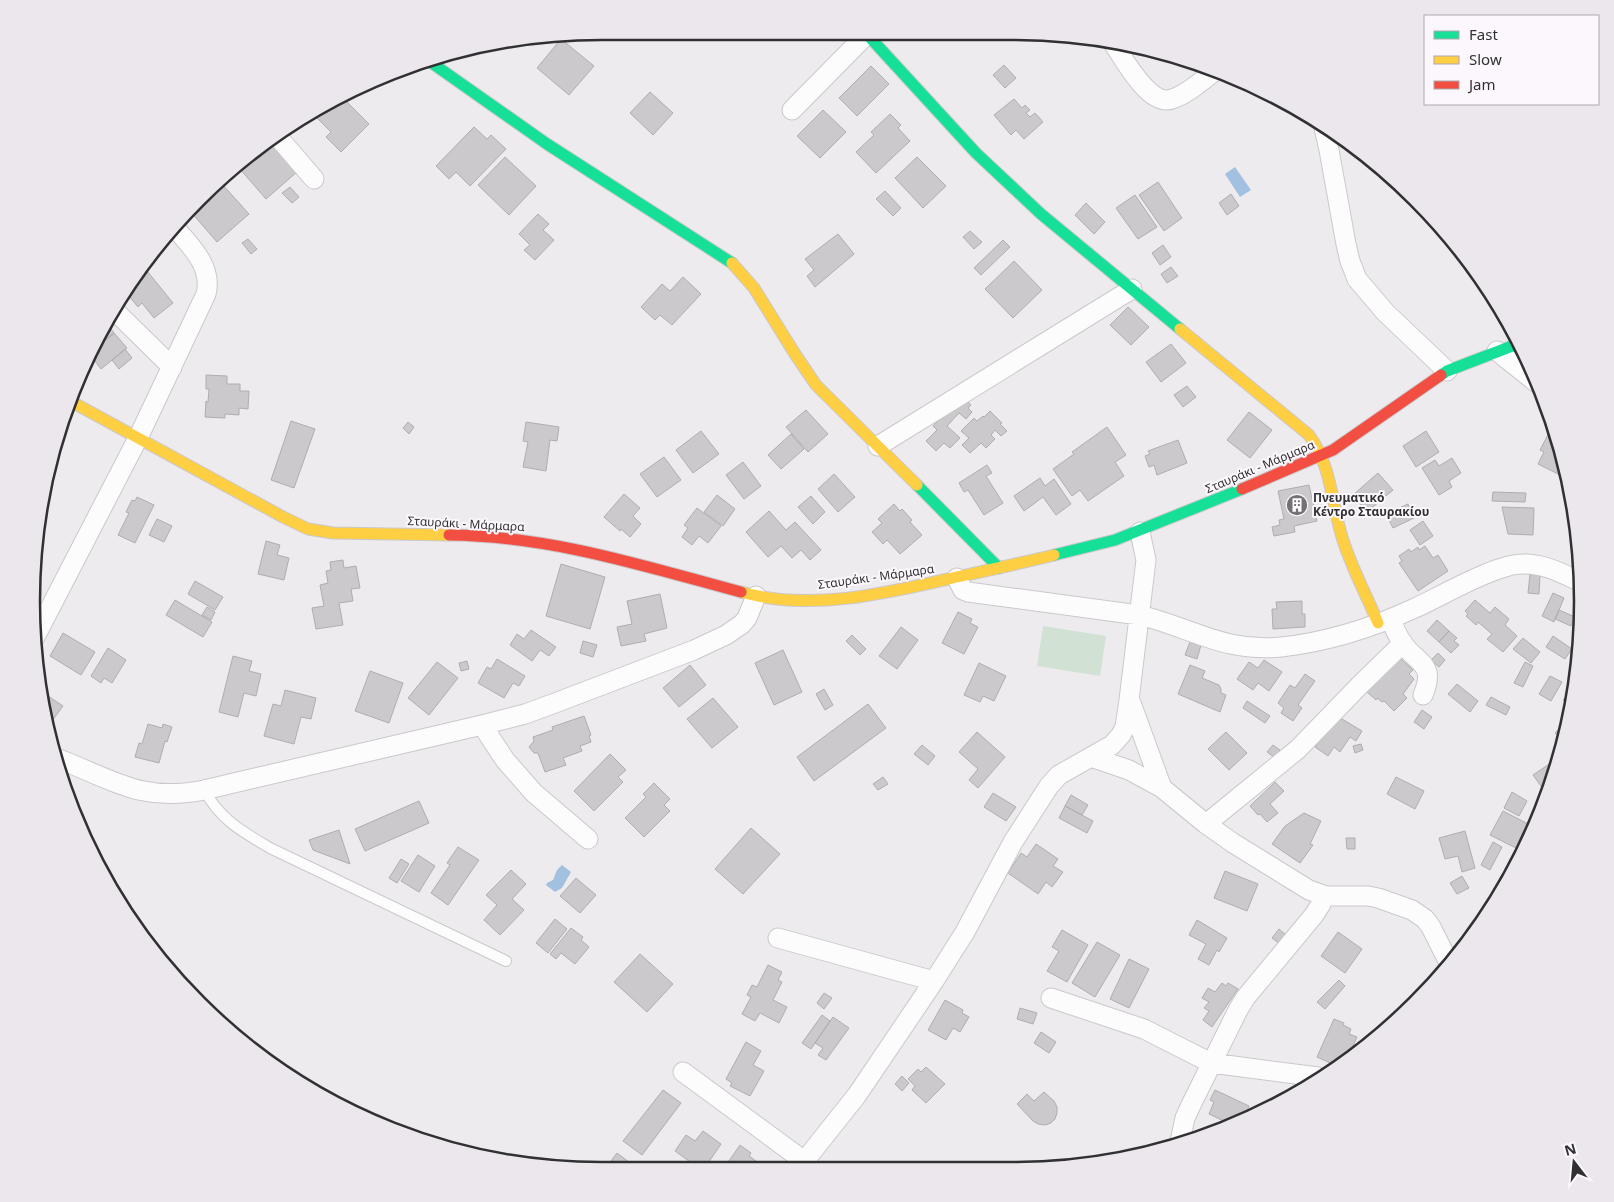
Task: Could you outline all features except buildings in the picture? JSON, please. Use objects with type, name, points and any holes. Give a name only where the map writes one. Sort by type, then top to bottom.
[{"type":"street","points":[[792,110],[860,40]]},
{"type":"street","points":[[873,40],[976,153],[1041,214],[1309,435],[1322,456],[1333,488],[1343,538],[1384,621],[1403,644],[1422,662],[1427,671],[1429,681],[1423,695]]},
{"type":"street","points":[[1118,50],[1145,89],[1156,98],[1170,100],[1187,92],[1209,76]]},
{"type":"street","points":[[435,65],[604,182],[730,261],[744,274],[805,372],[816,385],[967,534],[998,568]]},
{"type":"street","points":[[1326,136],[1346,244],[1357,279],[1381,308],[1447,372]]},
{"type":"street","points":[[281,141],[314,179]]},
{"type":"street","points":[[41,626],[138,438],[206,294],[208,284],[200,257],[178,232]]},
{"type":"street","points":[[878,446],[1132,289]]},
{"type":"street","points":[[119,314],[172,367]]},
{"type":"street","name":"Σταυράκι - Μάρμαρα","points":[[76,404],[298,524],[316,530],[370,534],[462,535],[544,543],[631,562],[756,596],[782,600],[829,599],[893,591],[957,578],[1072,551],[1140,532],[1334,450],[1417,390],[1447,372],[1512,346]]},
{"type":"street","points":[[1497,351],[1525,374]]},
{"type":"street","points":[[804,1162],[857,1095],[934,981],[965,932],[1013,842],[1049,786],[1069,768],[1112,745],[1121,735],[1125,727],[1129,700],[1146,560],[1140,532]]},
{"type":"street","points":[[957,578],[964,590],[968,592],[1139,615],[1157,619],[1208,639],[1232,646],[1253,648],[1279,648],[1324,641],[1384,621],[1487,574],[1513,565],[1533,564],[1543,566],[1573,579]]},
{"type":"street","points":[[64,761],[106,780],[143,792],[166,795],[204,790],[482,725],[525,714],[563,701],[717,640],[742,624],[751,610],[756,596]]},
{"type":"street","points":[[1206,824],[1298,749],[1358,686],[1403,644]]},
{"type":"street","points":[[1129,700],[1162,788]]},
{"type":"street","points":[[482,725],[505,760],[534,793],[588,839]]},
{"type":"street","points":[[1091,757],[1129,770],[1162,788],[1206,824],[1297,883],[1323,895],[1334,897],[1368,896],[1412,910],[1425,919],[1431,927],[1446,957]]},
{"type":"street","points":[[1181,1136],[1190,1105],[1228,1027],[1242,1004],[1314,915],[1321,904],[1323,895]]},
{"type":"street","points":[[778,938],[934,981]]},
{"type":"street","points":[[1051,998],[1144,1029],[1212,1063],[1311,1076]]},
{"type":"street","points":[[683,1072],[799,1162]]},
{"type":"lane","points":[[204,790],[226,820],[270,848],[506,961]]},
{"type":"green space","points":[[1043,626],[1106,636],[1100,676],[1037,666]]},
{"type":"water","points":[[1235,167],[1251,190],[1240,197],[1225,174]]},
{"type":"water","points":[[562,865],[571,872],[562,888],[555,892],[546,885],[553,880],[557,870]]},
{"type":"traffic: fast","points":[[872,40],[976,153],[1041,214],[1180,329]]},
{"type":"traffic: fast","points":[[435,65],[547,144],[732,263]]},
{"type":"traffic: fast","points":[[1441,375],[1512,346]]},
{"type":"traffic: fast","points":[[917,485],[999,568]]},
{"type":"traffic: fast","points":[[1054,555],[1115,540],[1242,489]]},
{"type":"traffic: slow","points":[[732,263],[754,288],[816,385],[917,485]]},
{"type":"traffic: slow","points":[[1180,329],[1309,435],[1317,447],[1327,472],[1338,524],[1354,570],[1378,623]]},
{"type":"traffic: slow","points":[[76,404],[308,529],[333,533],[449,535]]},
{"type":"traffic: slow","points":[[741,592],[768,598],[795,600],[849,598],[904,589],[1054,555]]},
{"type":"traffic: jam","points":[[1242,489],[1333,450],[1441,375]]},
{"type":"traffic: jam","points":[[449,535],[524,541],[597,554],[741,592]]},
{"type":"place","name":"Πνευματικό Κέντρο Σταυρακίου","points":[[1297,505]]}]
